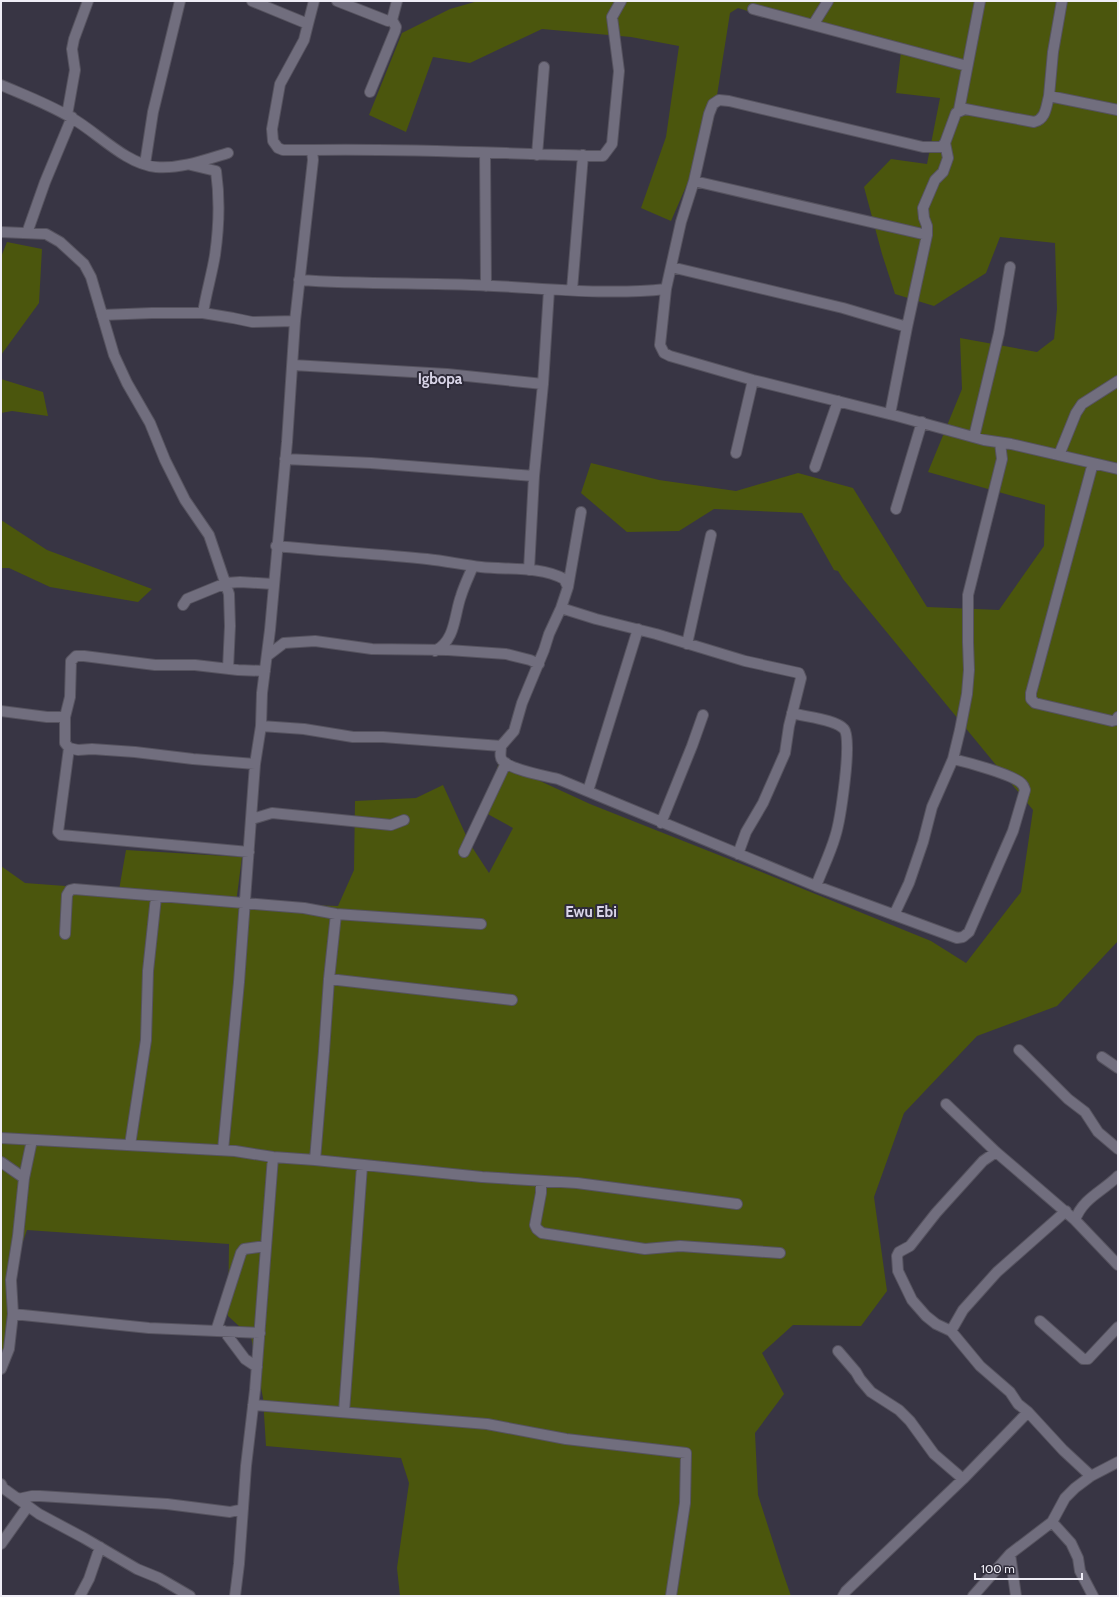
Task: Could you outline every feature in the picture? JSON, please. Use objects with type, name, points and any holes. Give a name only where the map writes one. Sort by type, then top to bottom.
[{"type":"street","points":[[27,233],[69,116],[75,70],[72,50],[74,39],[88,1]]},
{"type":"street","points":[[145,164],[153,112],[180,1]]},
{"type":"street","points":[[252,1],[308,24]]},
{"type":"street","points":[[314,1],[304,40],[280,84],[272,129],[274,141],[278,148],[283,150],[368,149],[603,156],[612,144],[619,70],[612,17],[621,1]]},
{"type":"street","points":[[337,1],[388,21],[392,20]]},
{"type":"street","points":[[370,92],[395,31],[396,27],[392,20],[397,1]]},
{"type":"street","points":[[813,25],[828,1]]},
{"type":"street","points":[[890,414],[926,235],[927,226],[923,208],[935,180],[943,172],[948,158],[945,143],[956,113],[959,110],[980,1]]},
{"type":"street","points":[[959,110],[970,110],[1034,122],[1040,121],[1044,117],[1049,96],[1053,52],[1062,1]]},
{"type":"street","points":[[754,9],[967,66]]},
{"type":"street","points":[[537,155],[544,67]]},
{"type":"street","points":[[1,85],[69,116],[89,129],[109,146],[145,164],[157,167],[188,165],[228,154]]},
{"type":"street","points":[[1049,96],[1118,110]]},
{"type":"street","points":[[945,143],[941,146],[923,147],[730,101],[719,100],[713,104],[709,114],[694,181],[682,215],[666,289],[660,345],[664,353],[753,380],[922,422],[974,437],[1118,469]]},
{"type":"street","points":[[223,1150],[239,982],[255,764],[261,726],[293,365],[295,321],[312,167],[312,150]]},
{"type":"street","points":[[485,153],[486,286]]},
{"type":"street","points":[[572,290],[583,155]]},
{"type":"street","points":[[188,165],[216,171],[219,188],[219,217],[215,256],[206,292],[203,313]]},
{"type":"street","points":[[694,181],[926,235]]},
{"type":"street","points":[[1,232],[46,234],[60,242],[84,264],[91,278],[114,355],[150,423],[165,460],[185,500],[209,535],[226,582],[230,607],[228,669]]},
{"type":"street","points":[[671,267],[843,308],[907,327]]},
{"type":"street","points":[[974,437],[999,333],[1010,267]]},
{"type":"street","points":[[299,280],[344,283],[405,282],[549,290],[622,292],[666,289]]},
{"type":"street","points":[[529,570],[534,476],[549,290]]},
{"type":"street","points":[[102,315],[203,313],[252,322],[295,321]]},
{"type":"street","points":[[293,365],[447,374],[542,384]]},
{"type":"street","points":[[736,453],[753,380]]},
{"type":"street","points":[[1059,455],[1076,413],[1082,404],[1118,381]]},
{"type":"street","points":[[815,467],[838,401]]},
{"type":"street","points":[[896,509],[922,422]]},
{"type":"street","points":[[894,915],[909,883],[923,842],[932,807],[953,759],[967,694],[969,670],[968,595],[1002,459],[1000,443]]},
{"type":"street","points":[[285,459],[371,463],[534,476]]},
{"type":"street","points":[[1093,463],[1031,693],[1031,698],[1035,703],[1112,721],[1116,720],[1118,717]]},
{"type":"street","points":[[581,512],[568,587],[561,608],[549,634],[539,664],[522,703],[514,731],[501,746],[501,757],[506,763],[531,772],[558,779],[816,886],[957,938],[969,932],[1013,831],[1025,790],[1022,784],[1017,780],[977,765],[953,759]]},
{"type":"street","points":[[687,644],[711,535]]},
{"type":"street","points":[[276,546],[434,560],[472,566],[529,570],[550,573],[558,576],[564,579],[568,587]]},
{"type":"street","points":[[435,651],[445,644],[449,638],[460,597],[472,566]]},
{"type":"street","points":[[183,605],[187,599],[226,582],[273,584]]},
{"type":"street","points":[[561,608],[745,661],[800,673],[801,678],[792,713],[785,753],[763,803],[746,832],[738,854]]},
{"type":"street","points":[[588,791],[638,629]]},
{"type":"street","points":[[269,636],[284,643],[315,641],[372,649],[448,650],[506,654],[530,660],[539,664]]},
{"type":"street","points":[[267,656],[284,643]]},
{"type":"street","points":[[255,764],[193,760],[135,752],[92,749],[78,750],[69,748],[65,743],[65,717],[70,697],[71,661],[76,656],[84,656],[155,665],[195,664],[228,669],[265,672]]},
{"type":"street","points":[[1,711],[47,717],[65,717]]},
{"type":"street","points":[[792,713],[833,722],[844,729],[848,740],[843,791],[836,836],[816,886]]},
{"type":"street","points":[[661,822],[692,746],[703,714]]},
{"type":"street","points":[[47,717],[60,726],[65,733]]},
{"type":"street","points":[[261,726],[304,729],[353,736],[501,746]]},
{"type":"street","points":[[69,748],[58,832],[61,836],[249,852]]},
{"type":"street","points":[[464,852],[506,763]]},
{"type":"street","points":[[252,818],[272,813],[391,825],[404,820]]},
{"type":"street","points":[[66,934],[67,895],[70,890],[304,908],[336,914],[480,924]]},
{"type":"street","points":[[130,1145],[146,1040],[148,972],[156,897]]},
{"type":"street","points":[[315,1160],[329,979],[336,914]]},
{"type":"street","points":[[329,979],[512,1000]]},
{"type":"street","points":[[1019,1050],[1068,1099],[1085,1112],[1098,1132],[1118,1149]]},
{"type":"street","points":[[1102,1057],[1118,1068]]},
{"type":"street","points":[[946,1104],[996,1152],[1066,1211],[1118,1265]]},
{"type":"street","points":[[1,1138],[235,1150],[273,1157],[315,1160],[482,1178],[593,1185],[736,1204]]},
{"type":"street","points":[[1,1369],[9,1349],[13,1314],[11,1280],[18,1236],[24,1178],[32,1140]]},
{"type":"street","points":[[996,1152],[983,1161],[936,1213],[910,1246],[900,1252],[897,1256],[896,1263],[900,1279],[912,1300],[926,1316],[936,1324],[951,1331],[980,1366],[1010,1392],[1018,1404],[1028,1412],[1063,1450],[1091,1476]]},
{"type":"street","points":[[234,1596],[257,1367],[273,1157]]},
{"type":"street","points":[[1,1162],[24,1178]]},
{"type":"street","points":[[344,1412],[362,1166]]},
{"type":"street","points":[[1075,1220],[1083,1204],[1100,1193],[1118,1176]]},
{"type":"street","points":[[541,1181],[541,1193],[535,1225],[542,1233],[644,1248],[680,1246],[780,1253]]},
{"type":"street","points":[[951,1331],[963,1310],[997,1272],[1066,1211]]},
{"type":"street","points":[[220,1331],[241,1252],[244,1249],[266,1246]]},
{"type":"street","points":[[13,1314],[149,1328],[260,1333]]},
{"type":"street","points":[[1040,1321],[1086,1360],[1118,1327]]},
{"type":"street","points":[[220,1331],[245,1359],[257,1367]]},
{"type":"street","points":[[838,1351],[871,1392],[899,1410],[910,1421],[934,1454],[963,1479]]},
{"type":"street","points":[[253,1405],[487,1424],[566,1439],[686,1453],[685,1503],[670,1596]]},
{"type":"street","points":[[843,1596],[846,1591],[963,1479],[1028,1412]]},
{"type":"street","points":[[974,1596],[1010,1554],[1052,1522],[1065,1498],[1075,1488],[1091,1476],[1118,1462]]},
{"type":"street","points":[[1,1484],[3,1488],[39,1514],[100,1547],[137,1570],[159,1578],[184,1594]]},
{"type":"street","points":[[18,1499],[40,1496],[160,1504],[230,1512],[243,1508]]},
{"type":"street","points":[[1,1544],[28,1506]]},
{"type":"street","points":[[1052,1522],[1071,1543],[1078,1558],[1080,1571],[1093,1596]]},
{"type":"street","points":[[80,1596],[89,1579],[100,1547]]},
{"type":"street","points":[[1010,1554],[1016,1596]]},
{"type":"green space","points":[[478,1],[1118,1],[1118,941],[1057,1006],[977,1036],[904,1113],[874,1197],[887,1291],[861,1326],[793,1325],[762,1353],[784,1394],[755,1433],[758,1495],[791,1596],[400,1596],[397,1568],[409,1483],[401,1458],[266,1446],[263,1398],[251,1337],[228,1316],[229,1244],[27,1230],[10,1279],[4,1352],[1,1357],[1,866],[25,883],[119,890],[126,850],[242,857],[236,903],[338,906],[354,870],[355,801],[416,798],[443,785],[470,844],[489,873],[513,828],[484,812],[499,762],[590,804],[931,941],[966,963],[1021,892],[1033,810],[838,571],[834,570],[802,513],[714,509],[679,531],[627,532],[581,493],[591,463],[659,480],[736,491],[798,473],[853,488],[927,607],[999,610],[1044,546],[1045,505],[928,472],[962,389],[960,338],[1037,352],[1054,339],[1057,309],[1055,243],[1000,237],[986,273],[934,306],[895,294],[882,254],[864,187],[891,159],[927,164],[940,98],[896,93],[901,52],[792,25],[738,8],[730,13],[712,127],[671,221],[641,208],[666,137],[679,46],[631,37],[542,29],[470,63],[433,57],[406,132],[369,115],[402,33],[450,9]]},
{"type":"green space","points":[[7,242],[42,249],[39,303],[1,355],[1,257]]},
{"type":"green space","points":[[1,379],[43,392],[48,416],[12,411],[1,413]]},
{"type":"green space","points":[[1,520],[47,550],[152,589],[138,602],[50,587],[9,568],[1,568]]},
{"type":"district","name":"Igbopa","points":[[440,379]]},
{"type":"district","name":"Ewu Ebi","points":[[591,912]]}]
